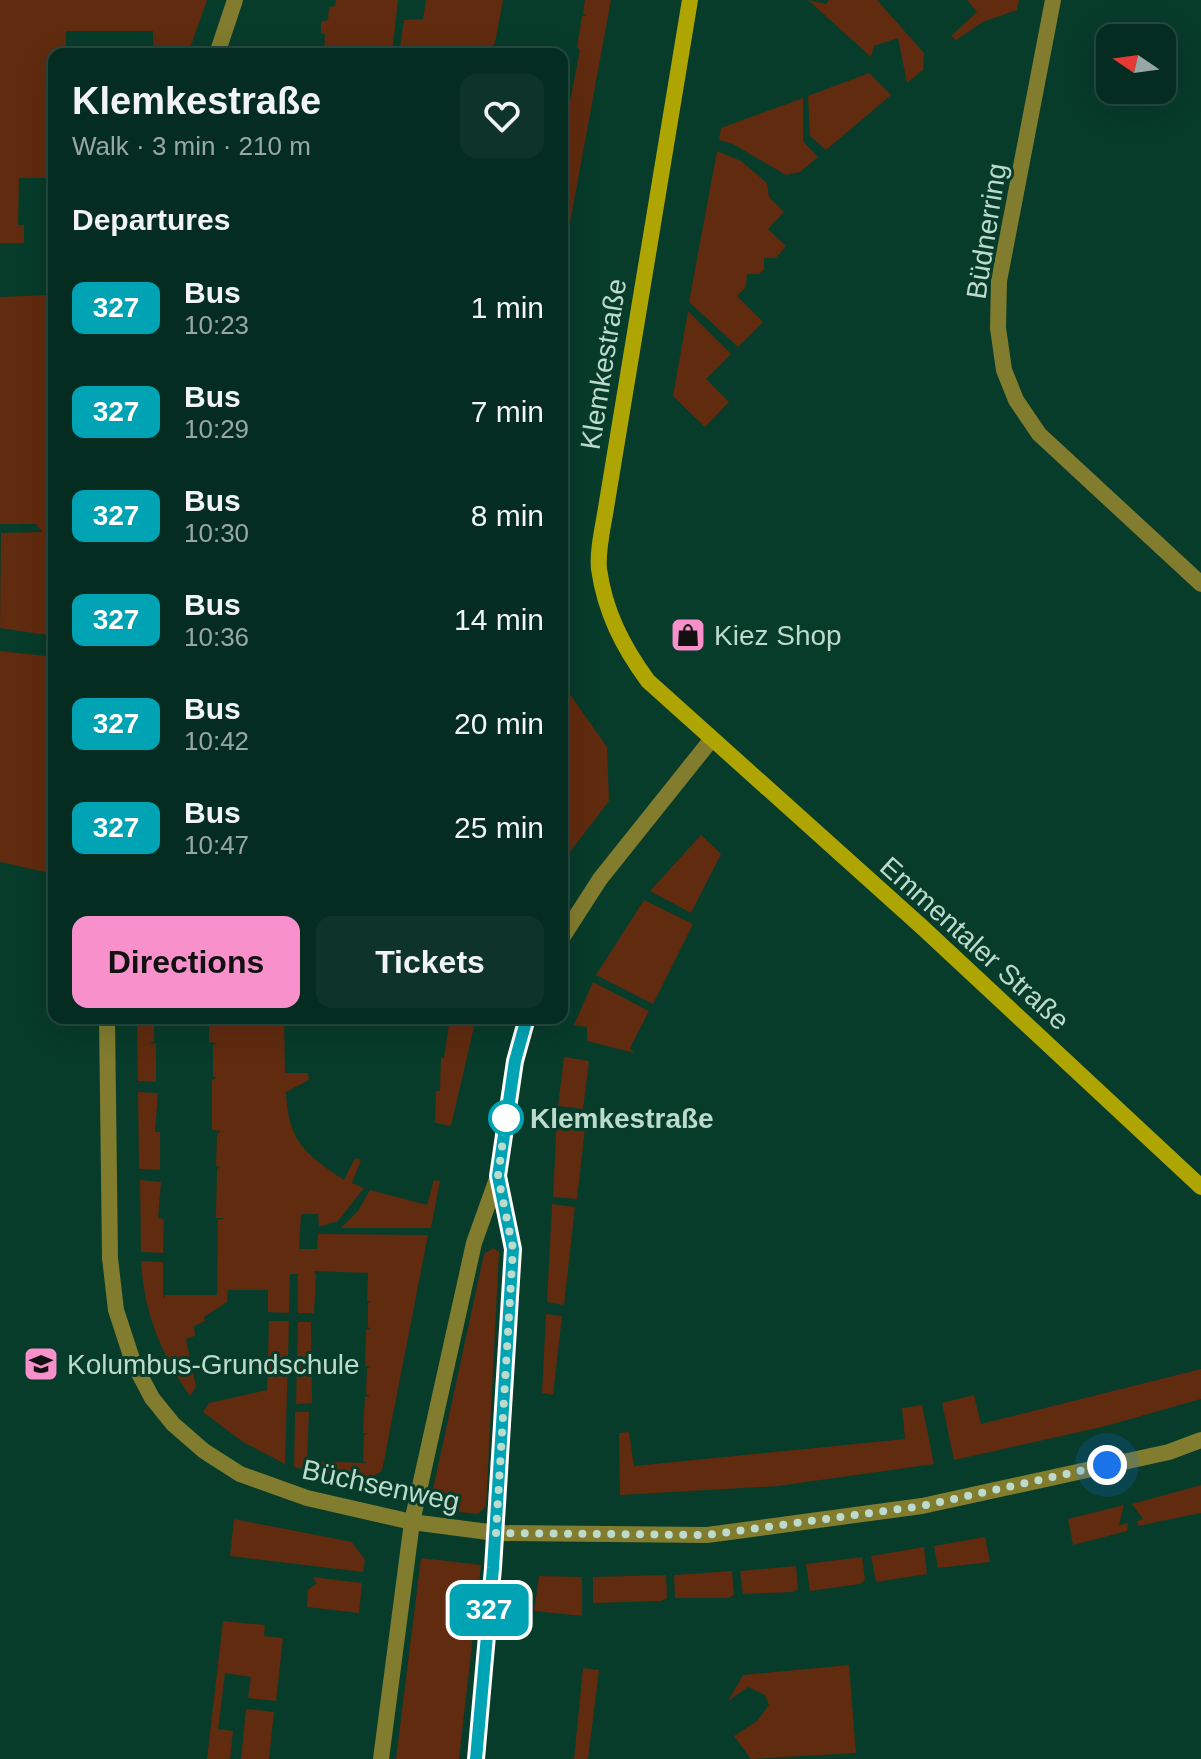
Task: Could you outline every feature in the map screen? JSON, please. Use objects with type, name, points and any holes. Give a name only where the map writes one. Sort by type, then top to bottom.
[{"type":"street","points":[[219,48],[235,0]]},
{"type":"street","name":"Klemkestraße","points":[[690,0],[599,567],[610,615],[625,650],[648,681],[711,740]]},
{"type":"street","name":"Büdnerring","points":[[1053,0],[999,281],[998,328],[1004,370],[1016,400],[1039,434],[1201,584]]},
{"type":"street","points":[[568,929],[600,879],[711,740]]},
{"type":"street","name":"Emmentaler Straße","points":[[711,740],[922,927],[1201,1187]]},
{"type":"street","name":"Büchsenweg","points":[[107,1024],[110,1258],[115,1297],[133,1362],[152,1398],[173,1424],[204,1451],[240,1474],[307,1498],[412,1522],[496,1533],[707,1535],[922,1506],[1169,1452],[1201,1440]]},
{"type":"street","points":[[381,1759],[412,1522],[474,1243],[498,1176],[515,1061],[525,1024]]},
{"type":"street","points":[[476,1759],[496,1533],[513,1249],[498,1176]]},
{"type":"shaded area","points":[[0,0],[207,0],[190,48],[153,48],[153,31],[66,31],[66,48],[48,48],[48,178],[19,178],[18,225],[24,225],[24,243],[0,243]]},
{"type":"shaded area","points":[[336,0],[398,0],[393,48],[324,48],[325,34],[321,33],[321,22],[328,20],[329,7],[335,6]]},
{"type":"shaded area","points":[[426,0],[503,0],[495,43],[491,48],[400,48],[404,20],[423,19]]},
{"type":"shaded area","points":[[585,0],[611,0],[568,233],[568,112],[580,50],[577,47],[582,16],[586,16],[583,13]]},
{"type":"shaded area","points":[[808,0],[826,4],[829,0],[877,0],[924,53],[923,70],[907,83],[898,38],[874,46],[871,57]]},
{"type":"shaded area","points":[[967,0],[1019,0],[1017,10],[983,22],[956,40],[951,36],[977,12]]},
{"type":"shaded area","points":[[869,73],[891,95],[826,150],[810,136],[808,96]]},
{"type":"shaded area","points":[[803,98],[803,141],[818,157],[800,172],[786,175],[733,144],[719,140],[721,128]]},
{"type":"shaded area","points":[[717,151],[741,161],[767,183],[769,197],[784,212],[768,229],[786,246],[776,258],[764,258],[764,270],[759,274],[747,274],[746,287],[737,296],[763,322],[738,347],[689,302]]},
{"type":"shaded area","points":[[48,295],[48,635],[0,628],[1,533],[42,532],[36,524],[0,524],[0,297]]},
{"type":"shaded area","points":[[688,311],[731,354],[706,379],[729,402],[705,427],[673,396]]},
{"type":"shaded area","points":[[0,651],[48,656],[48,873],[0,862]]},
{"type":"shaded area","points":[[568,692],[607,747],[609,801],[568,854]]},
{"type":"shaded area","points":[[701,835],[721,854],[691,913],[650,891]]},
{"type":"shaded area","points":[[644,900],[693,924],[653,1004],[596,975]]},
{"type":"shaded area","points":[[593,982],[649,1011],[630,1048],[634,1053],[587,1041],[587,1027],[574,1025]]},
{"type":"shaded area","points":[[137,1024],[154,1024],[154,1041],[150,1043],[156,1044],[156,1082],[138,1081]]},
{"type":"shaded area","points":[[209,1024],[284,1024],[285,1073],[308,1073],[309,1080],[286,1092],[287,1109],[295,1135],[309,1154],[344,1180],[355,1158],[361,1160],[352,1183],[364,1188],[338,1221],[319,1227],[318,1214],[301,1214],[299,1249],[317,1249],[318,1234],[428,1235],[382,1471],[363,1482],[294,1467],[295,1412],[309,1412],[307,1461],[367,1463],[363,1461],[364,1435],[369,1433],[363,1433],[365,1397],[370,1396],[366,1394],[367,1368],[371,1367],[365,1366],[366,1330],[371,1329],[368,1327],[368,1303],[372,1302],[367,1301],[368,1273],[313,1271],[316,1274],[314,1313],[298,1313],[298,1274],[290,1274],[289,1313],[268,1312],[268,1290],[228,1290],[227,1302],[204,1317],[205,1321],[194,1326],[195,1336],[186,1339],[196,1387],[190,1396],[163,1349],[150,1315],[141,1261],[163,1262],[163,1299],[165,1295],[217,1295],[218,1220],[225,1218],[216,1218],[217,1169],[221,1167],[216,1166],[217,1134],[221,1131],[212,1130],[212,1080],[217,1078],[213,1077],[213,1045],[217,1043],[209,1042]]},
{"type":"shaded area","points":[[449,1024],[475,1024],[451,1126],[435,1123],[436,1091],[440,1091],[441,1058],[444,1058]]},
{"type":"shaded area","points":[[564,1057],[589,1061],[583,1109],[558,1106]]},
{"type":"shaded area","points":[[138,1092],[158,1093],[155,1132],[160,1132],[160,1170],[139,1169]]},
{"type":"shaded area","points":[[557,1115],[586,1119],[577,1199],[553,1197]]},
{"type":"shaded area","points":[[140,1180],[161,1182],[158,1218],[164,1219],[163,1253],[141,1252]]},
{"type":"shaded area","points":[[434,1180],[440,1181],[431,1228],[341,1228],[358,1211],[370,1190],[427,1205]]},
{"type":"shaded area","points":[[552,1204],[575,1207],[564,1305],[547,1302]]},
{"type":"shaded area","points":[[493,1248],[499,1252],[486,1506],[478,1514],[439,1510],[430,1503],[484,1254]]},
{"type":"shaded area","points":[[546,1314],[562,1316],[553,1395],[542,1393]]},
{"type":"shaded area","points":[[269,1321],[289,1321],[285,1464],[243,1442],[203,1412],[209,1403],[267,1390]]},
{"type":"shaded area","points":[[298,1322],[311,1322],[312,1403],[296,1404]]},
{"type":"shaded area","points":[[1201,1369],[1201,1399],[1106,1426],[954,1460],[942,1403],[974,1395],[981,1424]]},
{"type":"shaded area","points":[[922,1405],[934,1464],[778,1486],[620,1495],[619,1433],[629,1432],[634,1466],[905,1439],[902,1408]]},
{"type":"shaded area","points":[[1201,1485],[1201,1513],[1138,1526],[1137,1521],[1143,1519],[1132,1504]]},
{"type":"shaded area","points":[[1124,1505],[1119,1525],[1128,1523],[1127,1531],[1073,1545],[1068,1519]]},
{"type":"shaded area","points":[[234,1519],[352,1542],[365,1560],[363,1572],[230,1556]]},
{"type":"shaded area","points":[[985,1537],[990,1562],[938,1568],[934,1546]]},
{"type":"shaded area","points":[[924,1547],[927,1574],[876,1582],[871,1556]]},
{"type":"shaded area","points":[[862,1557],[865,1580],[860,1584],[810,1591],[806,1564]]},
{"type":"shaded area","points":[[421,1558],[481,1565],[459,1759],[396,1759]]},
{"type":"shaded area","points":[[796,1566],[798,1589],[793,1592],[743,1594],[740,1571]]},
{"type":"shaded area","points":[[732,1571],[734,1595],[728,1598],[675,1598],[674,1575]]},
{"type":"shaded area","points":[[666,1575],[667,1598],[661,1601],[593,1603],[593,1577]]},
{"type":"shaded area","points":[[539,1576],[582,1577],[582,1616],[534,1611]]},
{"type":"shaded area","points":[[312,1577],[362,1583],[359,1613],[307,1607],[308,1590],[317,1583]]},
{"type":"shaded area","points":[[223,1621],[265,1625],[264,1636],[283,1638],[276,1701],[248,1698],[251,1677],[225,1673],[218,1729],[233,1731],[230,1759],[207,1759]]},
{"type":"shaded area","points":[[849,1665],[856,1753],[751,1759],[734,1736],[757,1721],[769,1705],[765,1695],[748,1687],[728,1701],[743,1675]]},
{"type":"shaded area","points":[[583,1668],[599,1670],[588,1759],[574,1759]]},
{"type":"shaded area","points":[[246,1709],[274,1712],[269,1759],[241,1759]]},
{"type":"bus line","name":"327","points":[[476,1759],[493,1568],[513,1249],[498,1176],[515,1061],[525,1024]]},
{"type":"place","name":"Kiez Shop","points":[[688,635]]},
{"type":"place","name":"Klemkestraße","points":[[506,1118]]},
{"type":"place","name":"Kolumbus-Grundschule","points":[[41,1364]]},
{"type":"route","points":[[506,1118],[498,1176],[513,1249],[496,1533],[707,1535],[922,1506],[1107,1465]]}]
